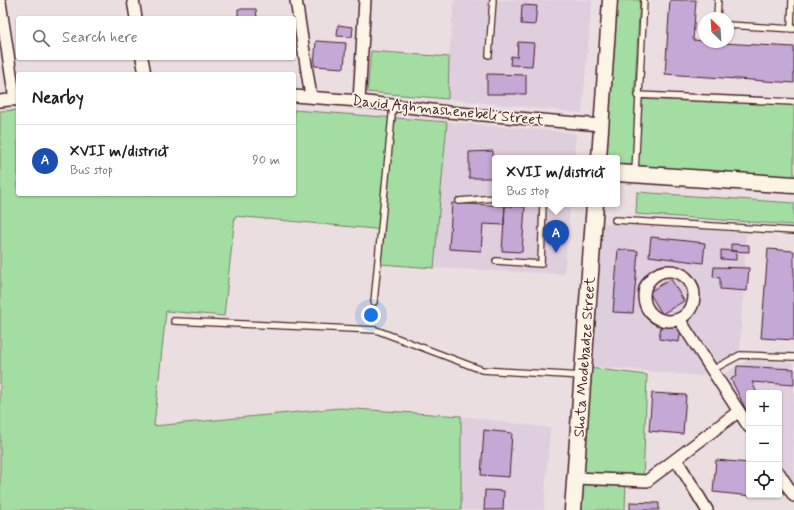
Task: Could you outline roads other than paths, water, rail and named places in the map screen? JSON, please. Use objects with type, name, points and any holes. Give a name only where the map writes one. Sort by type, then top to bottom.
[{"type":"main road","points":[[620,173],[794,185]]},
{"type":"main road","name":"Shota Modebadze Street","points":[[573,510],[595,207]]},
{"type":"street","points":[[133,0],[136,16]]},
{"type":"street","points":[[296,0],[311,97]]},
{"type":"street","points":[[359,101],[365,0]]},
{"type":"street","points":[[599,155],[610,0]]},
{"type":"street","points":[[0,2],[16,100],[0,101]]},
{"type":"street","points":[[142,60],[145,72]]},
{"type":"street","name":"David Aghmashenebeli Street","points":[[296,96],[359,101],[448,112],[601,125]]},
{"type":"street","points":[[671,270],[681,273],[689,280],[694,290],[692,308],[686,315],[679,319],[673,321],[659,320],[649,312],[644,304],[646,286],[651,278],[660,272],[671,270]]},
{"type":"street","points":[[679,319],[748,426]]},
{"type":"street","points":[[575,478],[647,481],[739,411]]},
{"type":"street","points":[[676,459],[708,510]]},
{"type":"street","points":[[782,478],[794,496]]},
{"type":"lane","points":[[489,55],[493,0]]},
{"type":"lane","points":[[635,174],[644,0]]},
{"type":"lane","points":[[717,12],[718,0]]},
{"type":"lane","points":[[734,25],[793,29],[792,0]]},
{"type":"lane","points":[[638,95],[794,102]]},
{"type":"lane","points":[[374,302],[393,105]]},
{"type":"lane","points":[[459,201],[492,198]]},
{"type":"lane","points":[[496,261],[541,264],[544,207]]},
{"type":"lane","points":[[615,220],[794,231]]},
{"type":"lane","points":[[174,321],[376,330],[482,370],[583,376]]},
{"type":"lane","points":[[712,370],[740,355],[794,357]]},
{"type":"place","name":"XVII m/district","points":[[556,253]]}]
